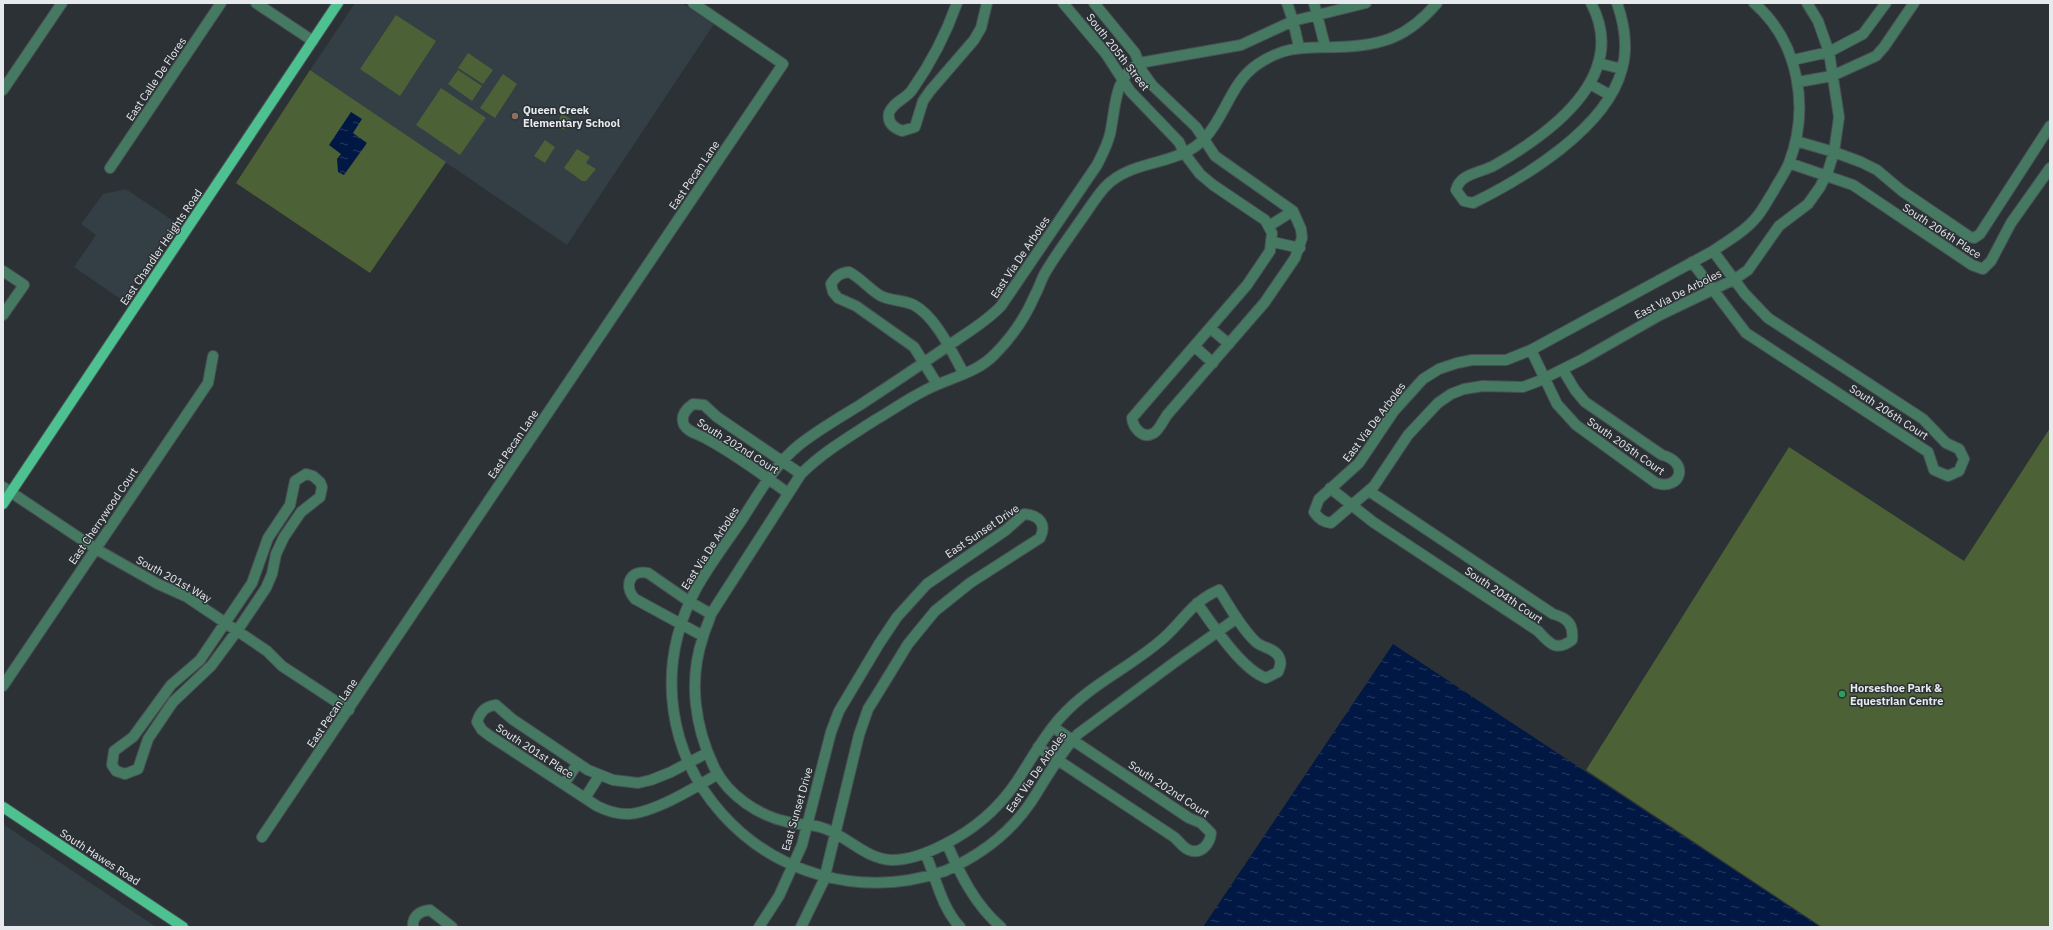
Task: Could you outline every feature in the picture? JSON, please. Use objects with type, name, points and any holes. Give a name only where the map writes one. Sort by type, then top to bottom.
[{"type":"main road","name":"East Chandler Heights Road","points":[[3,504],[7,490],[338,3]]},
{"type":"main road","name":"South Hawes Road","points":[[3,808],[183,927]]},
{"type":"street","points":[[3,90],[62,3]]},
{"type":"street","name":"East Calle De Flores","points":[[110,168],[221,3]]},
{"type":"street","points":[[256,3],[313,41]]},
{"type":"street","name":"East Pecan Lane","points":[[262,837],[783,64],[693,3]]},
{"type":"street","points":[[957,3],[947,32],[912,91],[892,108],[889,115],[889,122],[895,128],[902,131],[915,127],[923,101],[974,40],[981,28],[987,3]]},
{"type":"street","name":"South 205th Street","points":[[1063,3],[1106,54],[1130,91],[1179,142],[1184,153],[1193,166],[1206,179],[1265,220],[1270,226]]},
{"type":"street","name":"South 205th Street","points":[[1094,3],[1135,53],[1142,71],[1152,85],[1196,127],[1215,156],[1293,211]]},
{"type":"street","points":[[1287,3],[1299,47]]},
{"type":"street","points":[[1314,3],[1325,46]]},
{"type":"street","points":[[1139,63],[1241,45],[1254,41],[1279,26],[1293,21],[1366,3]]},
{"type":"street","name":"East Via De Arboles","points":[[1139,63],[1122,79],[1117,91],[1108,142],[1097,165],[1001,306],[982,324],[925,363],[810,437],[782,461],[696,588],[681,626],[676,645],[672,676],[672,708],[678,738],[687,764],[698,786],[712,808],[733,831],[764,855],[791,870],[840,884],[872,886],[910,882],[956,865],[981,852],[1017,821],[1072,740],[1093,722],[1237,618],[1219,590],[1197,603],[1160,642],[1088,692],[1053,726],[1018,780],[997,806],[969,831],[947,844],[925,852],[906,858],[882,859],[863,851],[835,832],[807,825],[776,820],[753,808],[736,795],[718,774],[707,753],[700,731],[695,697],[695,676],[703,636],[711,614],[801,474],[817,458],[834,446],[921,392],[986,363],[1006,342],[1027,311],[1046,271],[1106,187],[1126,172],[1140,165],[1184,153],[1204,139],[1245,75],[1269,57],[1299,47],[1364,45],[1392,39],[1418,23],[1437,3]]},
{"type":"street","points":[[1591,3],[1599,23],[1601,40],[1598,63],[1590,84],[1573,106],[1531,142],[1491,167],[1464,177],[1458,183],[1456,190],[1464,201],[1473,203],[1529,172],[1556,153],[1578,134],[1599,111],[1610,95],[1622,69],[1624,34],[1617,3]]},
{"type":"street","name":"East Via De Arboles","points":[[1754,3],[1776,28],[1793,60],[1798,82],[1800,113],[1796,141],[1789,163],[1754,220],[1740,233],[1713,251],[1531,350],[1506,360],[1472,360],[1457,362],[1422,379],[1394,411],[1359,463],[1351,472],[1330,488],[1315,506],[1314,512],[1318,518],[1325,522],[1331,523],[1369,490],[1408,435],[1438,403],[1451,394],[1464,389],[1483,386],[1523,387],[1544,379],[1563,370],[1660,315],[1713,290],[1748,270],[1779,226],[1808,204],[1826,176],[1834,152],[1839,117],[1829,52],[1818,21],[1807,3]]},
{"type":"street","points":[[1793,60],[1829,52],[1863,34],[1886,3]]},
{"type":"street","points":[[1798,82],[1832,76],[1876,56],[1914,3]]},
{"type":"street","points":[[1598,63],[1622,69]]},
{"type":"street","points":[[1590,84],[1610,95]]},
{"type":"street","name":"South 206th Place","points":[[1834,152],[1861,162],[1877,170],[1902,190],[1970,237],[1974,238],[1980,234],[2050,126]]},
{"type":"street","points":[[1796,141],[1834,152]]},
{"type":"street","points":[[1789,163],[1826,176]]},
{"type":"street","name":"South 206th Place","points":[[1826,176],[1853,185],[1972,265],[1983,269],[1988,266],[2011,223],[2050,168]]},
{"type":"street","points":[[1293,211],[1301,229],[1300,248],[1295,258],[1265,302],[1167,415],[1154,433],[1145,435],[1138,431],[1133,424],[1132,418],[1247,285],[1270,251],[1273,242],[1270,226],[1293,211]]},
{"type":"street","points":[[1273,242],[1300,248]]},
{"type":"street","points":[[1713,251],[1734,279]]},
{"type":"street","points":[[1692,262],[1713,290]]},
{"type":"street","points":[[3,271],[24,284],[3,315]]},
{"type":"street","points":[[937,384],[914,347],[906,340],[856,306],[838,298],[833,292],[832,284],[841,272],[849,272],[882,296],[913,304],[928,315],[949,346],[964,374]]},
{"type":"street","name":"South 206th Court","points":[[1713,290],[1737,323],[1754,339],[1928,452],[1934,470],[1948,476],[1959,471],[1964,459],[1959,448],[1946,443],[1923,420],[1768,318],[1754,304],[1734,279]]},
{"type":"street","points":[[1210,328],[1229,344]]},
{"type":"street","points":[[1194,346],[1212,363]]},
{"type":"street","name":"South 205th Court","points":[[1531,350],[1544,379],[1558,404],[1576,425],[1656,483],[1664,485],[1674,482],[1679,476],[1679,466],[1672,457],[1662,455],[1594,410],[1575,390],[1563,370]]},
{"type":"street","name":"East Cherrywood Court","points":[[3,686],[208,383],[213,356]]},
{"type":"street","name":"South 202nd Court","points":[[788,493],[706,438],[691,432],[685,426],[683,420],[684,412],[693,404],[704,406],[717,417],[801,474]]},
{"type":"street","points":[[303,475],[313,476],[320,482],[322,487],[320,497],[301,512],[284,537],[276,554],[272,574],[266,588],[237,631],[208,668],[176,698],[145,743],[138,769],[125,774],[116,771],[112,765],[114,751],[133,737],[170,685],[200,660],[255,578],[263,551],[268,538],[290,505],[295,481],[303,475]]},
{"type":"street","name":"South 204th Court","points":[[1330,488],[1372,522],[1538,631],[1551,644],[1558,647],[1565,646],[1572,640],[1572,628],[1566,619],[1553,614],[1369,490]]},
{"type":"street","name":"South 201st Way","points":[[7,490],[96,549],[158,584],[187,597],[266,651],[282,666],[349,710]]},
{"type":"street","name":"East Sunset Drive","points":[[759,927],[779,896],[791,870],[807,825],[829,737],[839,711],[878,644],[898,617],[927,584],[1006,530],[1024,514],[1038,518],[1043,524],[1044,530],[1040,538],[952,597],[921,627],[908,644],[878,693],[864,720],[824,880],[801,927]]},
{"type":"street","points":[[263,551],[276,554]]},
{"type":"street","points":[[703,636],[681,626],[635,599],[629,592],[628,586],[636,574],[642,572],[648,573],[690,602],[711,614]]},
{"type":"street","points":[[1197,603],[1236,655],[1258,675],[1266,678],[1278,672],[1281,665],[1279,657],[1275,651],[1256,643],[1237,618]]},
{"type":"street","points":[[200,660],[208,668]]},
{"type":"street","name":"South 201st Place","points":[[707,753],[687,764],[650,780],[638,783],[613,780],[599,776],[578,763],[512,719],[496,705],[490,705],[483,710],[477,722],[482,730],[607,811],[633,814],[653,808],[698,786],[718,774]]},
{"type":"street","points":[[143,723],[154,730]]},
{"type":"street","name":"South 202nd Court","points":[[1038,747],[1174,837],[1188,850],[1195,852],[1205,847],[1210,839],[1211,833],[1206,827],[1182,814],[1053,726]]},
{"type":"street","points":[[564,784],[578,763]]},
{"type":"street","points":[[585,798],[599,776]]},
{"type":"street","points":[[947,844],[956,865],[979,904],[1001,927]]},
{"type":"street","points":[[925,852],[942,899],[950,915],[960,927]]},
{"type":"street","points":[[413,927],[416,916],[421,911],[430,910],[452,927]]},
{"type":"shaded area","name":"Queen Creek Elementary School","points":[[355,3],[682,3],[714,24],[567,245],[310,70]]},
{"type":"shaded area","points":[[126,189],[175,222],[122,300],[74,267],[96,235],[81,224],[103,194]]},
{"type":"shaded area","points":[[3,824],[156,927],[3,927]]},
{"type":"green space","points":[[396,15],[436,41],[400,96],[360,69]]},
{"type":"green space","points":[[468,53],[493,70],[483,84],[458,68]]},
{"type":"green space","points":[[310,70],[446,162],[370,273],[236,183]]},
{"type":"green space","points":[[458,70],[482,86],[472,101],[448,84]]},
{"type":"green space","points":[[503,74],[517,84],[495,118],[480,108]]},
{"type":"green space","points":[[441,88],[486,118],[460,155],[416,125]]},
{"type":"green space","points":[[562,114],[571,119],[564,130],[556,125]]},
{"type":"green space","points":[[545,140],[555,147],[545,163],[534,156]]},
{"type":"green space","points":[[577,149],[590,157],[586,163],[596,169],[586,181],[582,181],[564,168]]},
{"type":"green space","name":"Horseshoe Park & Equestrian Centre","points":[[2050,428],[2050,927],[1822,927],[1586,770],[1789,447],[1964,561]]},
{"type":"water","points":[[351,112],[362,119],[353,133],[367,143],[344,175],[338,172],[337,159],[341,154],[329,145]]},
{"type":"water","points":[[1393,644],[1820,927],[1203,927]]},
{"type":"place","name":"Queen Creek Elementary School","points":[[515,116]]},
{"type":"place","name":"Horseshoe Park & Equestrian Centre","points":[[1842,694]]}]
